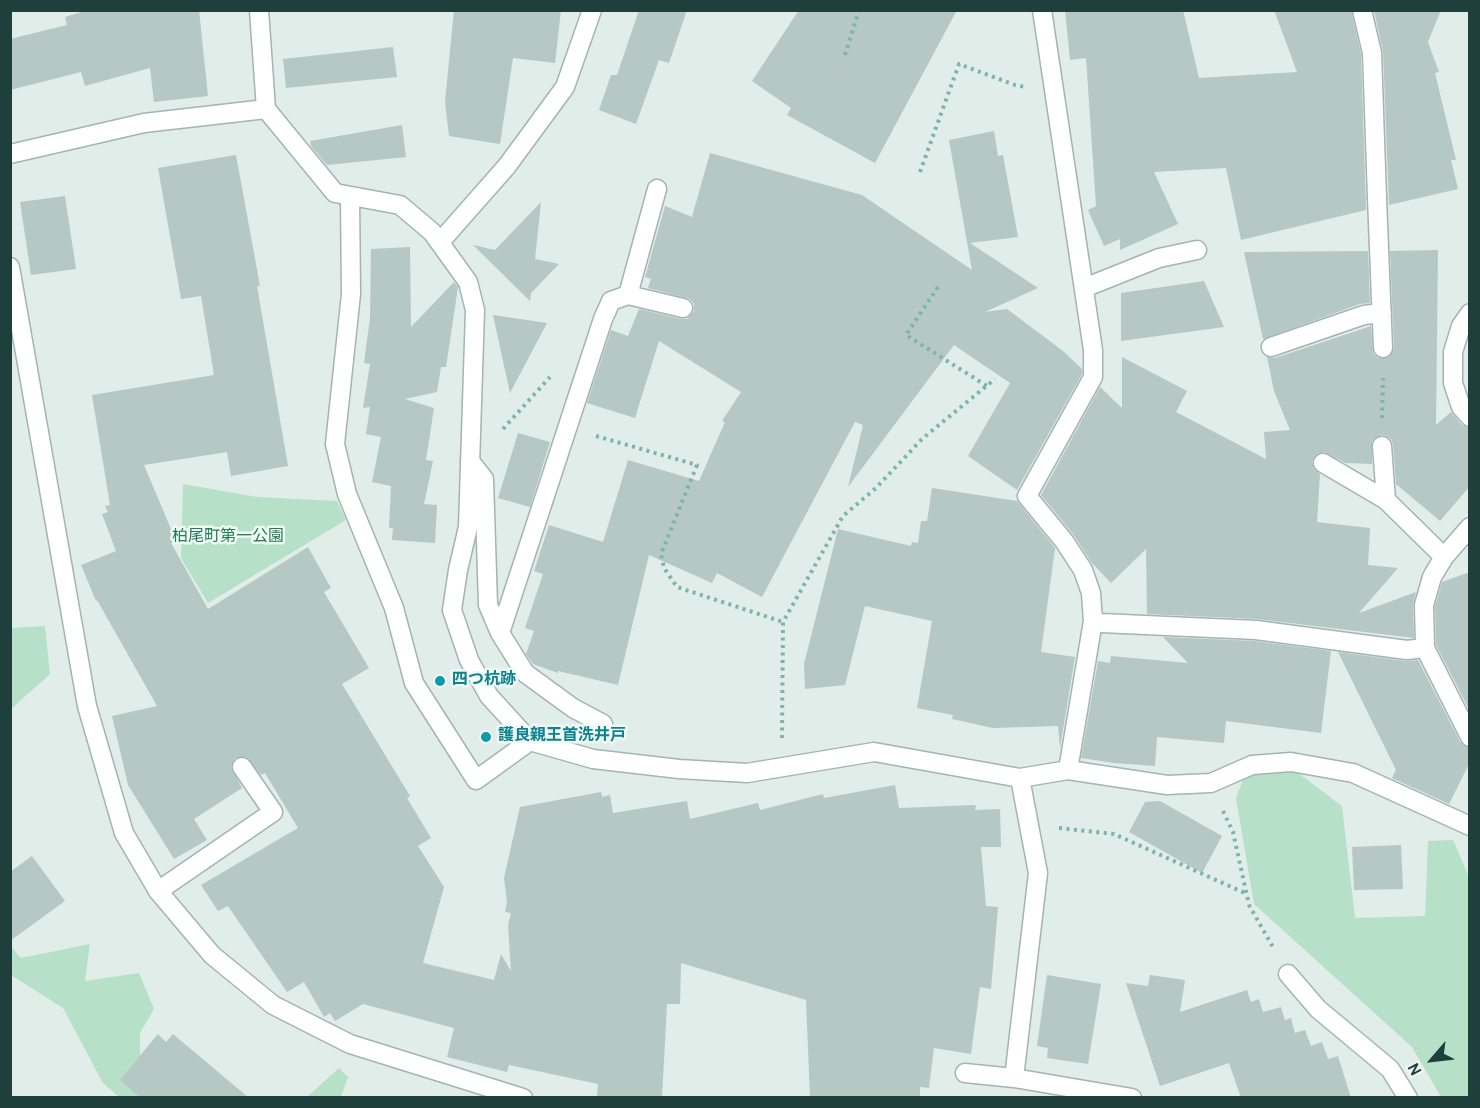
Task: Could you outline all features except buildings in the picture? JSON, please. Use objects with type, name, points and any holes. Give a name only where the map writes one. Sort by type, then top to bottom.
[{"type":"street","points":[[259,10],[266,109],[335,193],[400,205],[432,232],[468,282],[475,310],[468,527],[452,610],[469,660],[489,696],[530,741],[593,759],[680,770],[747,773],[781,761],[874,752],[1020,778],[1068,770],[1167,785],[1210,783],[1252,765],[1291,762],[1353,773],[1470,826]]},
{"type":"street","points":[[440,242],[507,166],[565,87],[592,10]]},
{"type":"street","points":[[1042,10],[1094,351],[1093,377],[1027,496],[1064,541],[1083,570],[1091,593],[1093,621],[1068,770]]},
{"type":"street","points":[[1362,10],[1372,53],[1383,348]]},
{"type":"street","points":[[10,154],[144,123],[266,109]]},
{"type":"street","points":[[628,295],[657,189]]},
{"type":"street","points":[[350,196],[351,294],[335,444],[347,494],[394,608],[414,683],[476,780],[530,741]]},
{"type":"street","points":[[1084,288],[1159,258],[1197,250]]},
{"type":"street","points":[[10,267],[16,330],[87,706],[124,833],[158,891],[212,955],[273,1005],[350,1044],[523,1098]]},
{"type":"street","points":[[500,633],[611,301],[628,295],[683,308]]},
{"type":"street","points":[[1271,347],[1364,315],[1382,313]]},
{"type":"street","points":[[1470,313],[1461,326],[1453,352],[1453,383],[1461,407],[1470,417]]},
{"type":"street","points":[[1382,446],[1386,500]]},
{"type":"street","points":[[470,461],[484,479],[488,605],[500,633],[525,673],[573,708],[603,724]]},
{"type":"street","points":[[1323,463],[1386,500],[1444,557]]},
{"type":"street","points":[[1470,527],[1444,557],[1432,577],[1424,605],[1425,648],[1470,737]]},
{"type":"street","points":[[1093,621],[1256,630],[1407,650],[1425,648]]},
{"type":"street","points":[[158,891],[273,812],[242,767]]},
{"type":"street","points":[[1014,1078],[1038,873],[1020,778]]},
{"type":"street","points":[[1288,974],[1318,1009],[1390,1069],[1408,1098]]},
{"type":"street","points":[[965,1073],[1014,1078],[1132,1098]]},
{"type":"path","points":[[845,55],[859,10]]},
{"type":"path","points":[[920,172],[959,64],[1015,85],[1054,92]]},
{"type":"path","points":[[938,286],[906,335],[987,386]]},
{"type":"path","points":[[781,761],[783,622],[843,516],[876,488],[922,439],[995,379]]},
{"type":"path","points":[[1382,388],[1382,395]]},
{"type":"path","points":[[568,428],[697,465],[661,554],[664,568],[677,587],[783,622]]},
{"type":"path","points":[[1210,783],[1233,832],[1249,905],[1288,974]]},
{"type":"path","points":[[1028,816],[1052,827],[1114,834],[1247,894]]},
{"type":"green space","name":"柏尾町第一公園","points":[[183,484],[257,497],[337,501],[346,520],[208,603],[181,558]]},
{"type":"green space","points":[[45,626],[50,674],[11,709],[11,628]]},
{"type":"green space","points":[[1290,767],[1342,806],[1355,918],[1425,916],[1428,841],[1453,840],[1469,877],[1469,1097],[1441,1097],[1412,1047],[1254,904],[1236,798],[1244,777]]},
{"type":"green space","points":[[90,944],[85,981],[139,973],[154,1009],[140,1033],[140,1088],[149,1097],[119,1097],[103,1083],[63,1008],[11,975],[10,946],[21,958]]},
{"type":"green space","points":[[339,1068],[348,1077],[341,1097],[307,1097]]},
{"type":"place","name":"四つ杭跡","points":[[440,681]]},
{"type":"place","name":"護良親王首洗井戸","points":[[486,737]]}]
